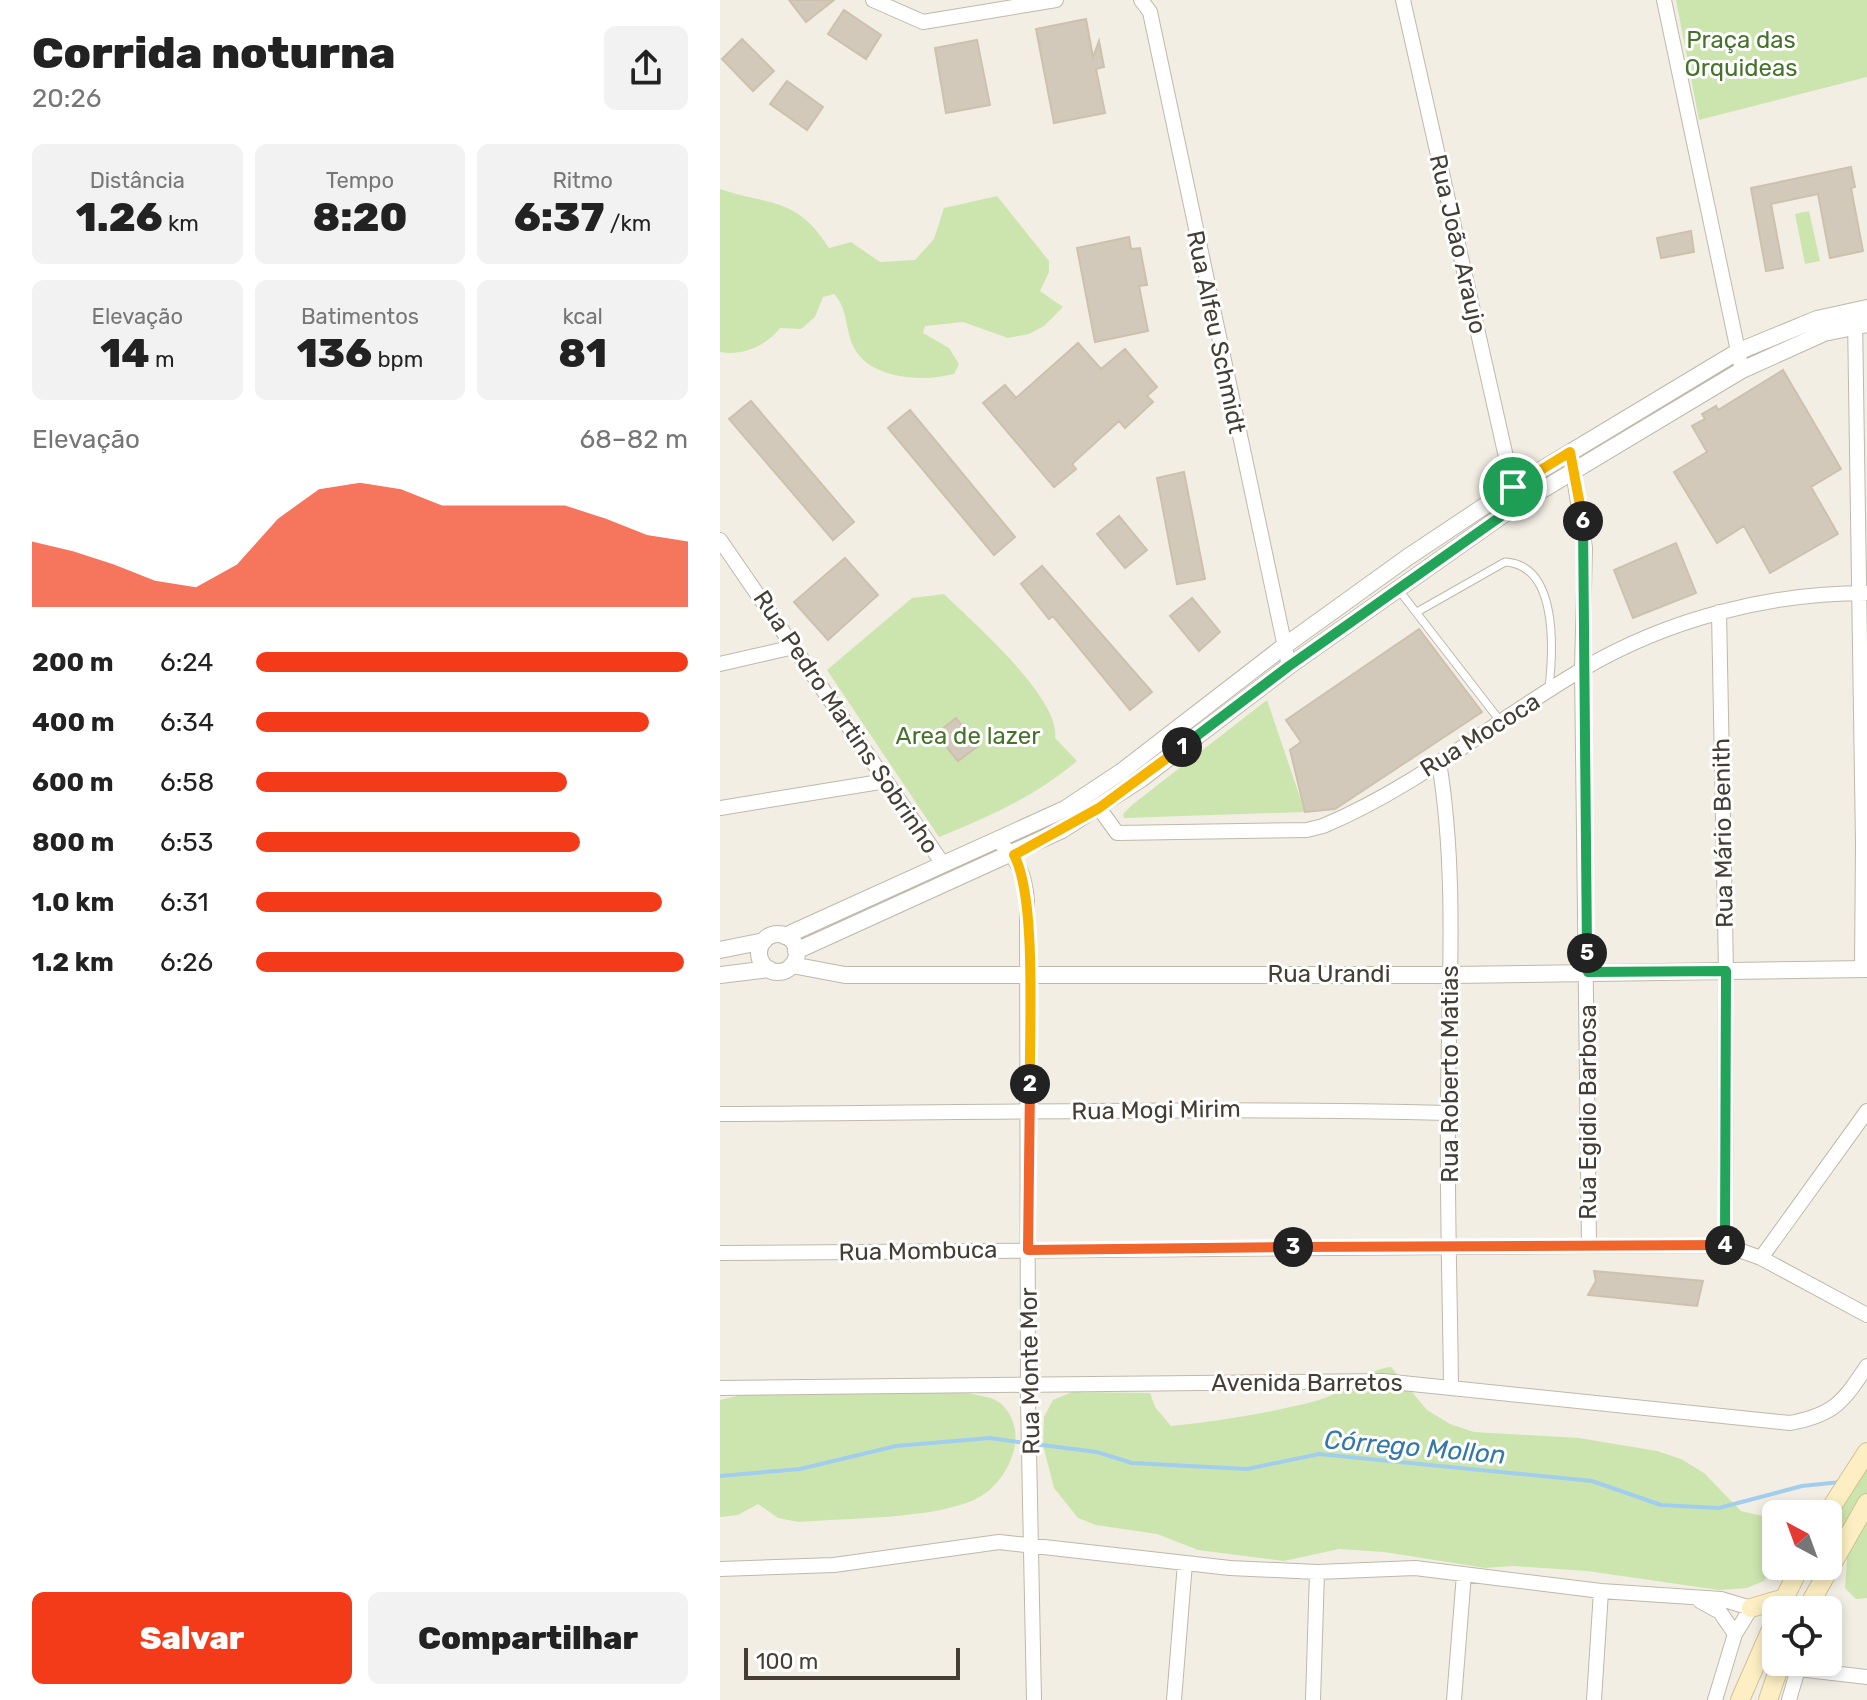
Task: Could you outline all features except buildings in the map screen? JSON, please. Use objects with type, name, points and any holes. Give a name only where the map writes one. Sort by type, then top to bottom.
[{"type":"main road","points":[[1836,1500],[1867,1452]]},
{"type":"main road","points":[[1813,1596],[1867,1503]]},
{"type":"main road","points":[[1751,1608],[1762,1607]]},
{"type":"main road","points":[[1740,1700],[1762,1650]]},
{"type":"main road","points":[[1768,1700],[1783,1676]]},
{"type":"street","points":[[873,0],[901,15],[923,22],[1056,0]]},
{"type":"street","name":"Rua Alfeu Schmidt","points":[[1141,0],[1150,12],[1289,666]]},
{"type":"street","name":"Rua João Araujo","points":[[1403,0],[1517,505]]},
{"type":"street","points":[[1664,0],[1742,370]]},
{"type":"street","points":[[720,950],[764,941],[774,935],[785,936],[998,841],[1090,794],[1283,647],[1513,487],[1737,352],[1817,319],[1861,317]]},
{"type":"street","points":[[720,975],[769,969],[781,972],[794,958],[1014,855],[1099,808],[1289,666],[1517,505],[1742,370],[1861,317]]},
{"type":"street","points":[[1861,317],[1864,968]]},
{"type":"street","name":"Rua Egidio Barbosa","points":[[1570,452],[1585,548],[1582,669],[1589,1245]]},
{"type":"street","name":"Rua Pedro Martins Sobrinho","points":[[720,540],[943,864]]},
{"type":"street","name":"Rua Mococa","points":[[1099,808],[1117,833],[1307,830],[1342,818],[1439,762],[1582,669],[1615,652],[1719,612],[1815,594],[1864,593]]},
{"type":"street","name":"Rua Mário Benith","points":[[1719,612],[1726,971],[1725,1245]]},
{"type":"street","points":[[720,664],[794,647]]},
{"type":"street","name":"Rua Roberto Matias","points":[[1439,762],[1445,801],[1451,975],[1448,1113],[1451,1386]]},
{"type":"street","points":[[720,808],[886,781]]},
{"type":"street","points":[[998,841],[1014,855]]},
{"type":"street","name":"Rua Monte Mor","points":[[1014,855],[1025,883],[1028,973],[1028,1400],[1034,1546],[1034,1700]]},
{"type":"street","points":[[785,936],[794,958]]},
{"type":"street","points":[[764,941],[760,960],[769,969]]},
{"type":"street","name":"Rua Urandi","points":[[794,958],[845,975],[1451,975],[1864,968]]},
{"type":"street","name":"Rua Mogi Mirim","points":[[720,1114],[1030,1112],[1118,1108],[1448,1113]]},
{"type":"street","points":[[1761,1258],[1867,1111]]},
{"type":"street","name":"Rua Mombuca","points":[[720,1253],[1725,1245],[1761,1258],[1867,1315]]},
{"type":"street","name":"Avenida Barretos","points":[[720,1388],[1383,1381],[1790,1423],[1829,1412],[1842,1402],[1867,1366]]},
{"type":"street","points":[[720,1569],[834,1565],[967,1544],[999,1542],[1185,1563],[1317,1572],[1415,1568],[1601,1591],[1721,1599],[1751,1608],[1735,1634],[1715,1700]]},
{"type":"street","points":[[1174,1700],[1185,1563]]},
{"type":"street","points":[[1313,1700],[1317,1572]]},
{"type":"street","points":[[1454,1700],[1464,1574]]},
{"type":"street","points":[[1594,1700],[1601,1591]]},
{"type":"street","points":[[1692,1597],[1720,1612],[1735,1634]]},
{"type":"street","points":[[1842,1673],[1867,1677]]},
{"type":"street","points":[[1789,1700],[1790,1676]]},
{"type":"lane","points":[[1417,612],[1505,562],[1524,568],[1535,579],[1546,601],[1553,635],[1548,692]]},
{"type":"lane","points":[[1398,589],[1501,722]]},
{"type":"green space","name":"Praça das Orquideas","points":[[1676,0],[1867,0],[1867,77],[1699,120]]},
{"type":"green space","points":[[720,189],[781,205],[805,219],[829,248],[851,242],[880,262],[915,260],[934,239],[944,208],[997,196],[1049,261],[1049,272],[1040,291],[1063,307],[1044,326],[1029,334],[1008,338],[963,322],[925,326],[923,333],[949,348],[959,364],[954,374],[928,378],[898,376],[871,366],[853,346],[842,306],[834,294],[823,297],[815,317],[801,329],[780,328],[768,340],[753,348],[720,352]]},
{"type":"green space","points":[[1809,211],[1820,261],[1805,264],[1795,214]]},
{"type":"green space","name":"Area de lazer","points":[[944,594],[1030,682],[1053,721],[1055,738],[1077,761],[1028,795],[939,837],[827,670],[912,598]]},
{"type":"green space","points":[[1267,700],[1305,812],[1124,818],[1123,814],[1132,805]]},
{"type":"green space","points":[[1391,1367],[1427,1410],[1450,1424],[1474,1432],[1579,1438],[1657,1451],[1681,1459],[1704,1473],[1741,1511],[1762,1516],[1762,1580],[1765,1580],[1747,1588],[1719,1590],[1587,1571],[1513,1566],[1485,1568],[1384,1552],[1339,1549],[1284,1561],[1198,1550],[1157,1534],[1096,1525],[1078,1518],[1054,1488],[1043,1445],[1044,1417],[1053,1400],[1072,1392],[1150,1393],[1155,1407],[1171,1426],[1245,1416],[1319,1400],[1383,1368]]},
{"type":"green space","points":[[820,1388],[949,1391],[990,1398],[1004,1406],[1010,1415],[1014,1425],[1014,1451],[999,1480],[983,1495],[935,1511],[799,1522],[778,1518],[758,1504],[738,1515],[720,1517],[720,1400],[750,1393]]},
{"type":"green space","points":[[1867,1454],[1867,1598],[1856,1599],[1845,1588],[1848,1544],[1842,1534],[1842,1501]]},
{"type":"waterway","name":"Córrego Mollon","points":[[720,1476],[800,1469],[896,1446],[990,1438],[1025,1443]]},
{"type":"waterway","name":"Córrego Mollon","points":[[1034,1444],[1097,1452],[1132,1463],[1247,1469],[1319,1454],[1592,1481],[1661,1505],[1719,1508],[1802,1486],[1841,1482]]},
{"type":"route","points":[[1570,452],[1585,548],[1582,669],[1588,972],[1726,971],[1725,1245],[1028,1250],[1027,901],[1022,870],[1014,855],[1099,808],[1141,779],[1289,666],[1517,505],[1513,487],[1570,452]]}]
